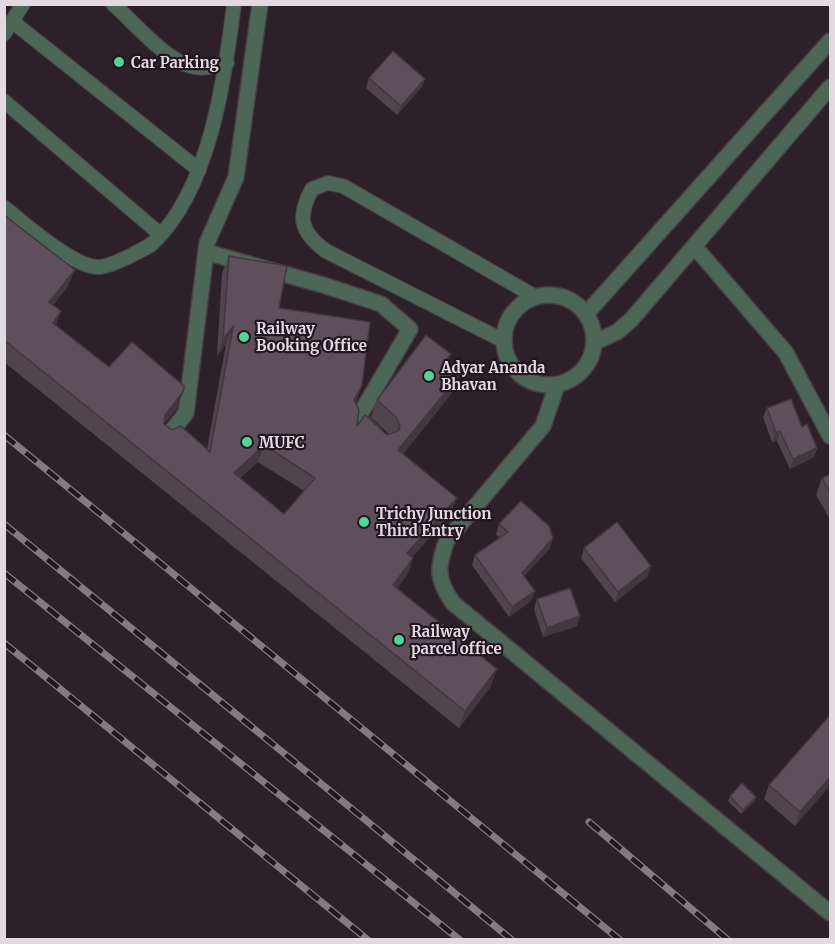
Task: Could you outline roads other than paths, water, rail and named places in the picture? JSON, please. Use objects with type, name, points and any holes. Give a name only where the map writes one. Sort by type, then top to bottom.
[{"type":"street","points":[[167,436],[186,412],[207,243],[236,177],[260,4]]},
{"type":"street","points":[[586,313],[831,40]]},
{"type":"street","points":[[595,342],[617,332],[631,320],[831,87]]},
{"type":"street","points":[[695,247],[786,353],[831,436]]},
{"type":"street","points":[[206,252],[381,304],[410,328],[358,418],[384,442]]},
{"type":"street","points":[[549,294],[563,296],[586,313],[593,326],[595,342],[591,357],[583,370],[571,380],[556,385],[541,385],[526,379],[514,369],[506,356],[505,327],[512,314],[522,303],[534,296],[549,294]]},
{"type":"street","points":[[556,385],[543,426],[447,540],[439,561],[441,586],[453,603],[479,625],[831,914]]},
{"type":"lane","points":[[4,34],[23,4]]},
{"type":"lane","points":[[113,4],[162,49],[190,66],[206,68],[227,63]]},
{"type":"lane","points":[[4,207],[45,241],[76,259],[98,268],[120,261],[153,244],[176,215],[199,170],[211,134],[227,63],[234,4]]},
{"type":"lane","points":[[13,22],[199,170]]},
{"type":"lane","points":[[4,101],[160,234]]},
{"type":"lane","points":[[504,341],[326,251],[313,241],[303,225],[303,205],[312,189],[328,183],[343,186],[534,296]]},
{"type":"railway","points":[[4,435],[620,940]]},
{"type":"railway","points":[[4,524],[512,940]]},
{"type":"railway","points":[[4,573],[460,940]]},
{"type":"railway","points":[[4,643],[368,940]]},
{"type":"railway","points":[[589,822],[728,940]]},
{"type":"place","name":"Car Parking","points":[[119,62]]},
{"type":"place","name":"Railway Booking Office","points":[[244,337]]},
{"type":"place","name":"Adyar Ananda Bhavan","points":[[429,376]]},
{"type":"place","name":"MUFC","points":[[247,442]]},
{"type":"place","name":"Trichy Junction Third Entry","points":[[364,522]]},
{"type":"place","name":"Railway parcel office","points":[[399,640]]}]
